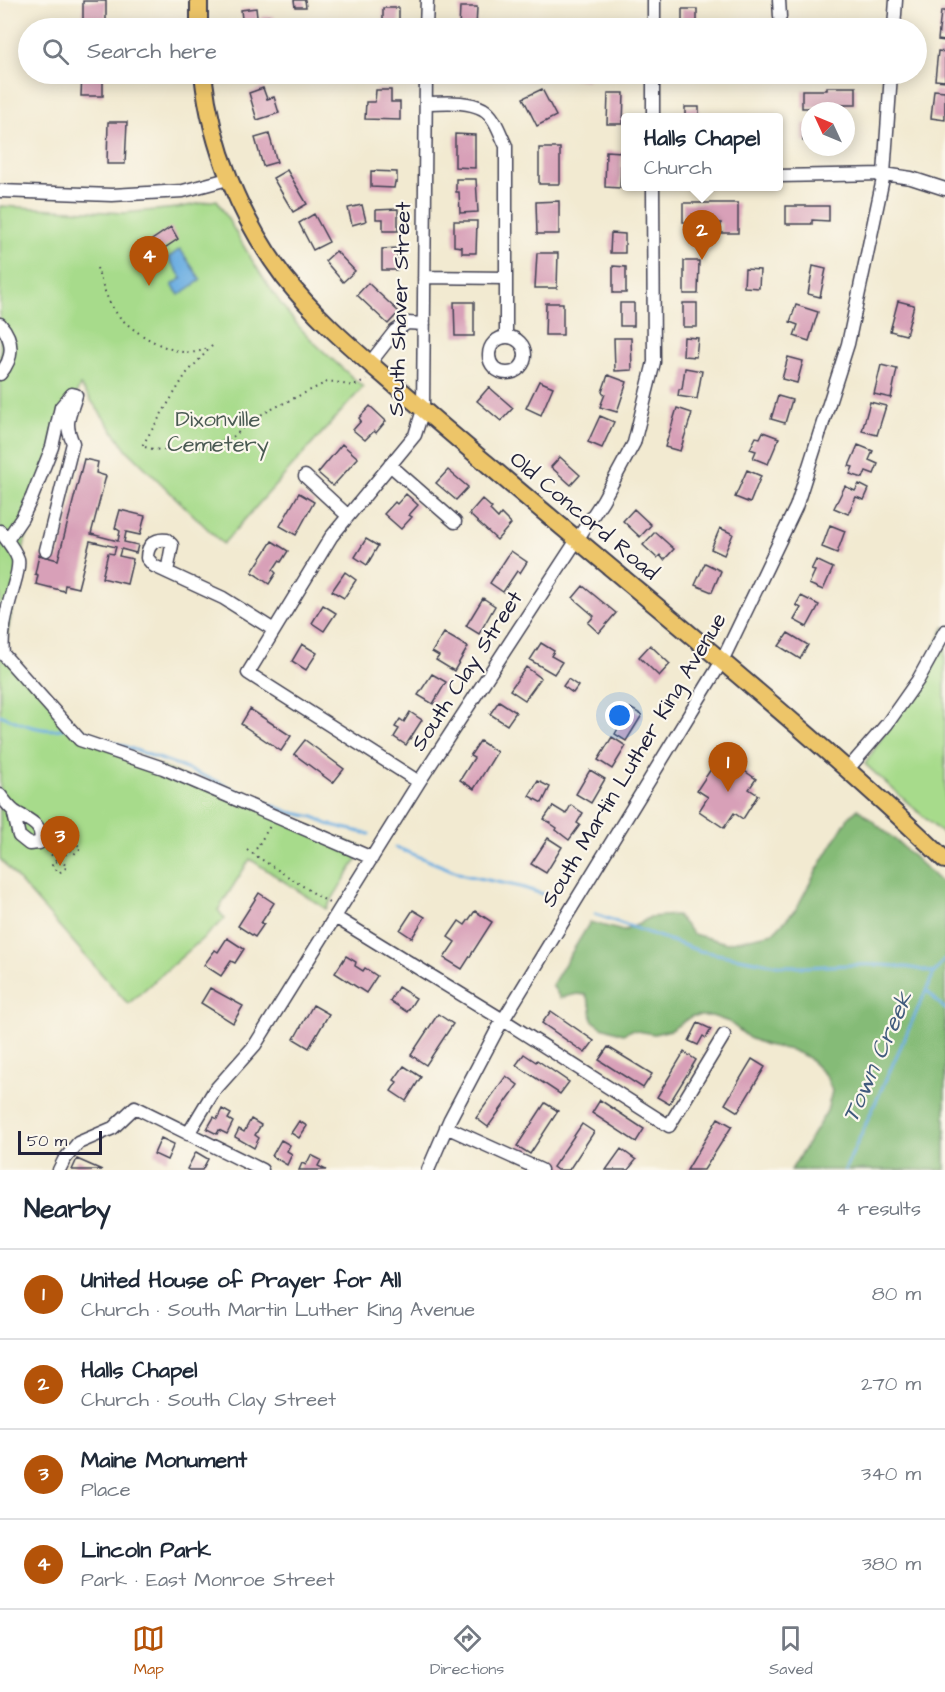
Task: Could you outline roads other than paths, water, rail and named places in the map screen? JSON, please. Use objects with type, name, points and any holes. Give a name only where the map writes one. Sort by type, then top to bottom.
[{"type":"main road","points":[[199,0],[199,18]]},
{"type":"main road","name":"Old Concord Road","points":[[205,84],[216,140],[228,179],[253,230],[283,275],[316,315],[423,410],[722,660],[848,769],[945,860]]},
{"type":"street","points":[[426,18],[427,0]]},
{"type":"street","points":[[654,0],[654,18]]},
{"type":"street","points":[[779,0],[780,17]]},
{"type":"street","points":[[895,18],[896,0]]},
{"type":"street","name":"South Shaver Street","points":[[418,782],[249,673],[331,537],[415,435],[423,410],[426,84]]},
{"type":"street","points":[[653,113],[654,84]]},
{"type":"street","name":"South Martin Luther King Avenue","points":[[428,1170],[446,1127],[503,1020],[722,660],[796,507],[848,344],[884,174],[890,84]]},
{"type":"street","points":[[426,103],[460,102],[484,110],[495,124],[506,146],[506,337]]},
{"type":"street","points":[[783,176],[884,174],[911,178],[945,189]]},
{"type":"street","points":[[0,190],[112,195],[183,190],[228,179]]},
{"type":"street","name":"South Clay Street","points":[[188,1134],[214,1091],[255,1046],[418,782],[603,500],[634,443],[654,363],[653,191]]},
{"type":"street","points":[[424,277],[505,278]]},
{"type":"street","points":[[369,363],[395,331],[407,323],[424,324]]},
{"type":"street","points":[[0,324],[12,348],[10,358],[0,374]]},
{"type":"street","points":[[46,550],[74,443],[68,432],[68,415],[76,395],[72,394],[62,407],[42,475],[22,518],[4,535],[18,560],[5,618],[3,654],[80,740],[163,768],[372,858]]},
{"type":"street","points":[[390,465],[455,522]]},
{"type":"street","points":[[305,476],[348,516]]},
{"type":"street","points":[[167,572],[223,598],[274,630]]},
{"type":"street","points":[[848,769],[887,724],[912,689],[945,630]]},
{"type":"street","points":[[0,795],[13,810]]},
{"type":"street","points":[[335,917],[503,1020],[669,1126],[724,1035]]},
{"type":"street","points":[[59,1170],[78,1143],[113,1128],[135,1107],[262,1170]]},
{"type":"street","points":[[446,1127],[541,1170]]},
{"type":"water","points":[[180,249],[201,280],[179,295],[172,285],[182,278],[168,258]]},
{"type":"waterway","points":[[0,715],[40,729],[65,728]]},
{"type":"waterway","points":[[77,728],[169,762],[289,812],[314,817],[327,824],[369,834]]},
{"type":"waterway","points":[[395,847],[464,875],[521,887],[552,897]]},
{"type":"waterway","points":[[595,914],[700,951],[783,966],[884,965],[934,973]]},
{"type":"waterway","name":"Town Creek","points":[[845,1170],[934,973],[945,959]]},
{"type":"waterway","points":[[926,990],[945,1009]]},
{"type":"place","name":"Halls Chapel","points":[[702,260]]},
{"type":"place","name":"Lincoln Park","points":[[149,286]]},
{"type":"place","name":"United House of Prayer for All","points":[[728,792]]},
{"type":"place","name":"Maine Monument","points":[[60,866]]},
{"type":"park label","name":"Dixonville Cemetery","points":[[218,432]]}]
